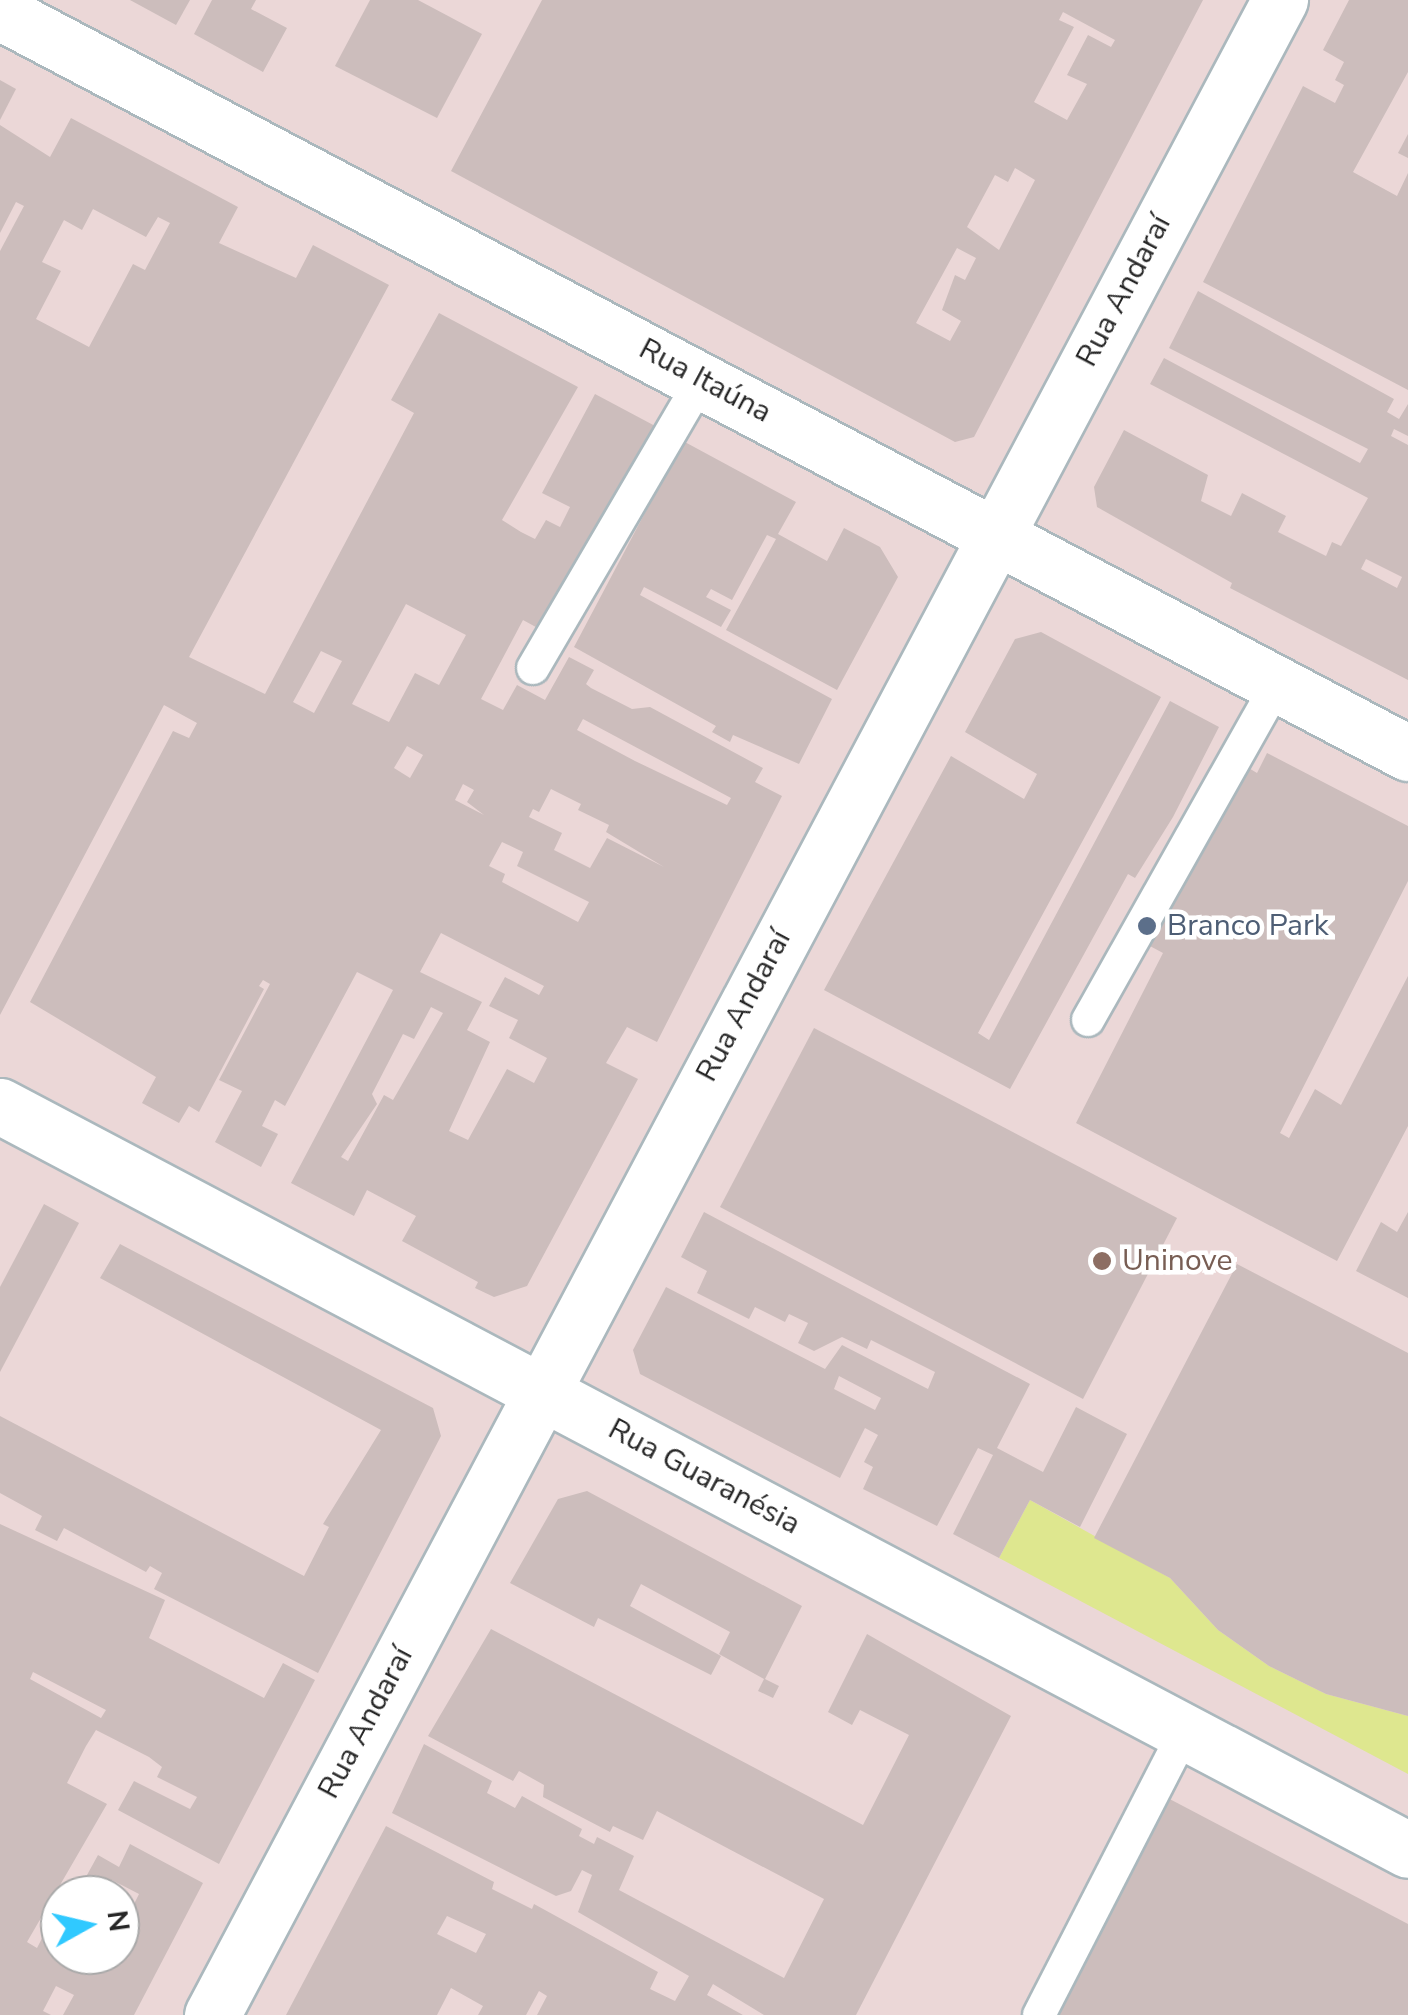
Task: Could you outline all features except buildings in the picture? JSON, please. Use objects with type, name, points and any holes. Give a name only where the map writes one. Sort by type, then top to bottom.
[{"type":"street","name":"Rua Andaraí","points":[[212,2015],[992,536],[1280,0]]},
{"type":"street","name":"Rua Itaúna","points":[[0,12],[1408,754]]},
{"type":"street","name":"Rua Guaranésia","points":[[0,1106],[1186,1729],[1408,1850]]},
{"type":"lane","points":[[533,668],[702,380]]},
{"type":"lane","points":[[1088,1020],[1276,685]]},
{"type":"lane","points":[[1039,2015],[1186,1729]]},
{"type":"green space","points":[[1030,1500],[1170,1578],[1218,1630],[1269,1666],[1326,1694],[1408,1716],[1408,1774],[999,1558]]},
{"type":"place","name":"Branco Park","points":[[1147,926]]},
{"type":"place","name":"Uninove","points":[[1102,1261]]}]
